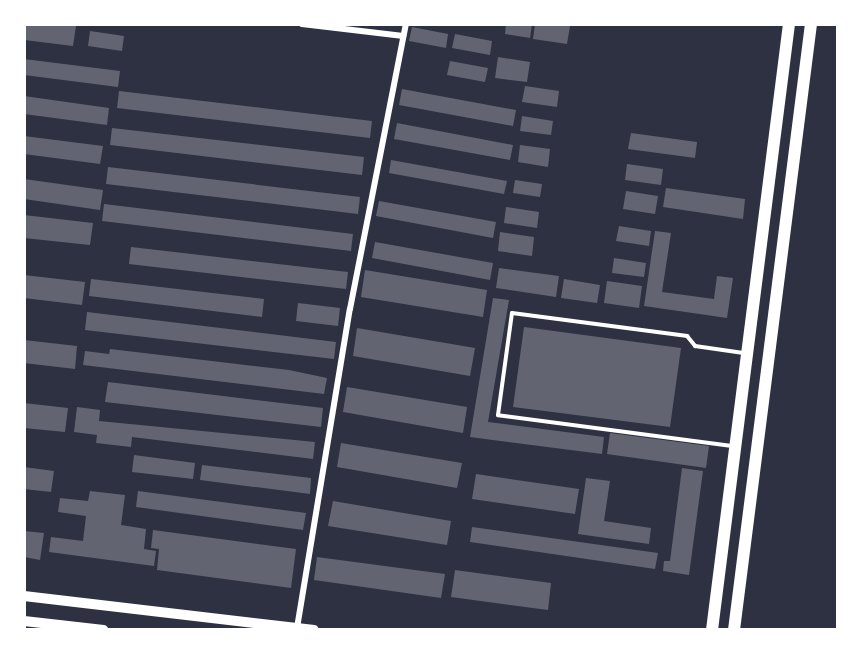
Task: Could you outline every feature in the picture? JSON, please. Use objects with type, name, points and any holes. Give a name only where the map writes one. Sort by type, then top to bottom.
[{"type":"highway","points":[[712,630],[789,24]]},
{"type":"highway","points":[[734,630],[811,24]]},
{"type":"main road","points":[[24,596],[314,630]]},
{"type":"main road","points":[[24,621],[104,630]]},
{"type":"street","points":[[302,24],[403,36]]},
{"type":"street","points":[[297,628],[406,24]]},
{"type":"lane","points":[[735,447],[498,415],[512,313],[687,336],[695,346],[747,353]]},
{"type":"building","points":[[24,24],[76,26],[73,46],[24,40]]},
{"type":"building","points":[[506,24],[532,24],[530,38],[505,34]]},
{"type":"building","points":[[535,24],[570,26],[567,44],[533,39]]},
{"type":"building","points":[[412,27],[448,34],[446,48],[409,41]]},
{"type":"building","points":[[90,31],[124,36],[122,51],[88,46]]},
{"type":"building","points":[[455,34],[492,41],[490,55],[452,48]]},
{"type":"building","points":[[498,57],[530,62],[527,82],[495,78]]},
{"type":"building","points":[[24,59],[120,71],[118,87],[24,75]]},
{"type":"building","points":[[450,61],[488,68],[485,82],[447,75]]},
{"type":"building","points":[[525,86],[559,91],[557,107],[522,102]]},
{"type":"building","points":[[402,89],[516,110],[513,126],[399,105]]},
{"type":"building","points":[[119,91],[372,121],[370,138],[117,108]]},
{"type":"building","points":[[24,96],[109,108],[107,125],[24,114]]},
{"type":"building","points":[[522,116],[553,121],[551,135],[520,131]]},
{"type":"building","points":[[397,123],[513,145],[510,160],[394,139]]},
{"type":"building","points":[[112,128],[364,157],[362,175],[110,145]]},
{"type":"building","points":[[631,133],[697,142],[695,158],[628,149]]},
{"type":"building","points":[[24,136],[103,146],[100,164],[24,154]]},
{"type":"building","points":[[520,145],[550,149],[548,167],[518,162]]},
{"type":"building","points":[[391,160],[507,181],[504,194],[389,173]]},
{"type":"building","points":[[627,164],[663,169],[661,185],[625,180]]},
{"type":"building","points":[[108,167],[360,197],[358,214],[106,184]]},
{"type":"building","points":[[24,179],[103,190],[100,210],[24,199]]},
{"type":"building","points":[[515,180],[542,184],[540,197],[513,193]]},
{"type":"building","points":[[666,188],[745,199],[743,219],[663,207]]},
{"type":"building","points":[[626,191],[658,196],[655,214],[623,209]]},
{"type":"building","points":[[379,201],[496,222],[493,238],[376,216]]},
{"type":"building","points":[[104,204],[353,234],[351,251],[102,221]]},
{"type":"building","points":[[506,207],[539,212],[537,228],[504,223]]},
{"type":"building","points":[[24,215],[93,223],[90,245],[24,238]]},
{"type":"building","points":[[619,226],[651,231],[649,246],[616,241]]},
{"type":"building","points":[[655,231],[671,233],[662,292],[714,299],[717,276],[733,278],[727,318],[644,306]]},
{"type":"building","points":[[500,232],[534,237],[532,256],[498,251]]},
{"type":"building","points":[[375,242],[493,263],[490,280],[372,258]]},
{"type":"building","points":[[131,247],[348,272],[346,289],[129,264]]},
{"type":"building","points":[[614,258],[646,263],[644,277],[612,273]]},
{"type":"building","points":[[499,268],[559,276],[556,297],[496,288]]},
{"type":"building","points":[[365,270],[487,290],[483,317],[361,297]]},
{"type":"building","points":[[24,275],[85,282],[82,305],[24,298]]},
{"type":"building","points":[[91,279],[264,299],[262,317],[89,296]]},
{"type":"building","points":[[564,279],[600,285],[597,303],[561,298]]},
{"type":"building","points":[[607,281],[642,286],[639,308],[604,303]]},
{"type":"building","points":[[493,298],[509,300],[488,422],[604,437],[602,454],[470,437]]},
{"type":"building","points":[[298,303],[340,308],[338,326],[296,321]]},
{"type":"building","points":[[87,312],[336,342],[334,359],[85,330]]},
{"type":"building","points":[[524,327],[681,348],[670,427],[513,407]]},
{"type":"building","points":[[357,328],[475,348],[470,376],[353,356]]},
{"type":"building","points":[[24,340],[77,346],[75,369],[24,363]]},
{"type":"building","points":[[110,349],[289,370],[327,378],[324,394],[83,365],[85,351],[109,354]]},
{"type":"building","points":[[108,382],[323,408],[321,427],[105,402]]},
{"type":"building","points":[[347,387],[467,407],[463,433],[343,412]]},
{"type":"building","points":[[24,403],[68,408],[65,432],[24,428]]},
{"type":"building","points":[[77,407],[100,410],[99,421],[315,442],[313,459],[132,437],[131,447],[96,443],[97,435],[74,432]]},
{"type":"building","points":[[610,433],[709,446],[706,468],[607,454]]},
{"type":"building","points":[[341,443],[462,463],[457,488],[337,467]]},
{"type":"building","points":[[134,455],[195,463],[193,479],[132,472]]},
{"type":"building","points":[[202,465],[311,478],[310,494],[200,480]]},
{"type":"building","points":[[24,467],[54,471],[51,492],[24,489]]},
{"type":"building","points":[[682,468],[703,471],[689,575],[663,571],[664,561],[670,561]]},
{"type":"building","points":[[476,474],[579,489],[575,514],[472,499]]},
{"type":"building","points":[[586,478],[610,481],[604,521],[651,528],[649,544],[578,534]]},
{"type":"building","points":[[90,491],[125,495],[121,525],[146,529],[144,549],[156,551],[154,566],[49,552],[51,537],[83,541],[86,516],[58,512],[60,498],[88,501]]},
{"type":"building","points":[[138,491],[306,513],[303,530],[136,507]]},
{"type":"building","points":[[333,501],[451,521],[447,545],[328,526]]},
{"type":"building","points":[[472,527],[658,553],[655,569],[470,542]]},
{"type":"building","points":[[153,530],[296,549],[291,588],[157,570],[159,549],[151,548]]},
{"type":"building","points":[[24,531],[44,533],[40,560],[24,557]]},
{"type":"building","points":[[317,557],[445,574],[441,598],[314,580]]},
{"type":"building","points":[[455,570],[551,583],[548,610],[451,597]]}]
